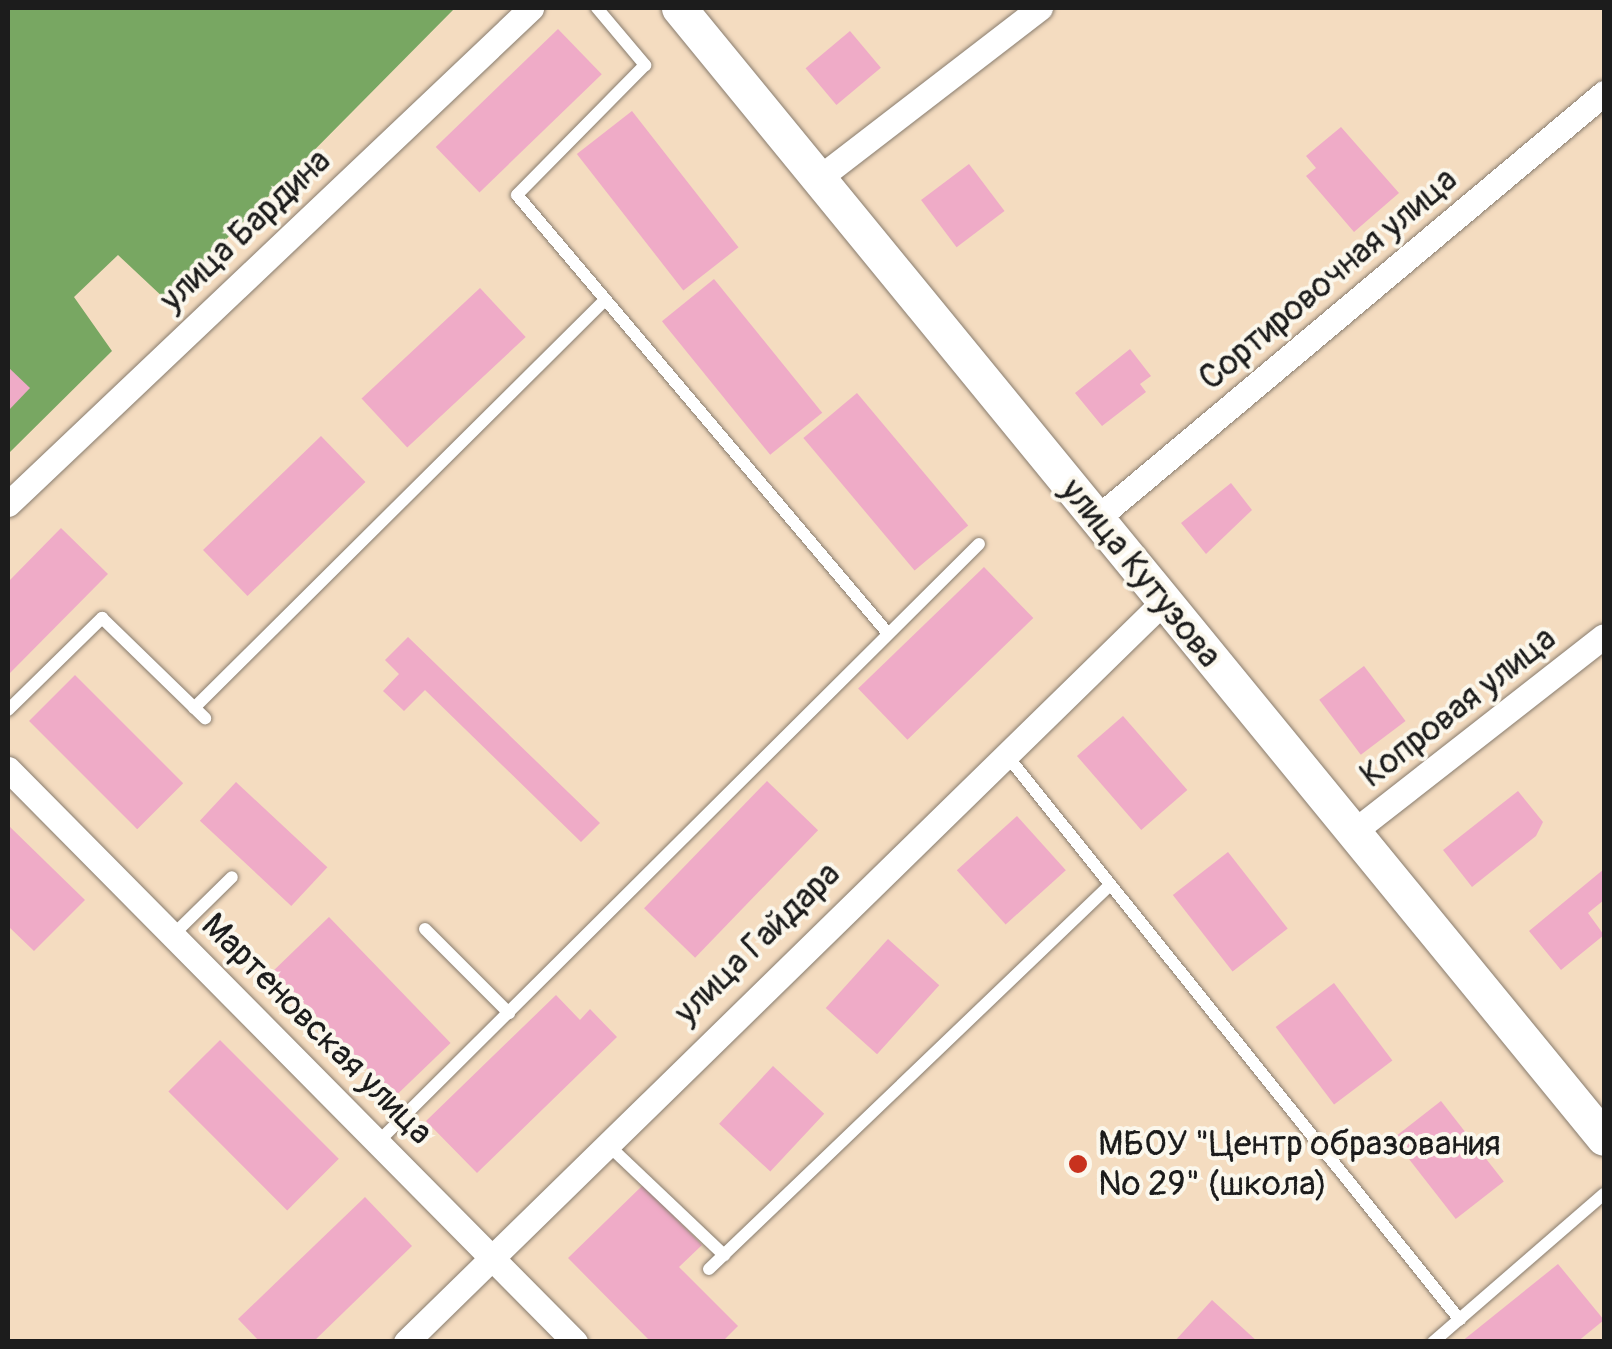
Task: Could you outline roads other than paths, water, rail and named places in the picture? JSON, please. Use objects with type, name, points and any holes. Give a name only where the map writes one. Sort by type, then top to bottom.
[{"type":"main road","name":"улица Кутузова","points":[[680,8],[1604,1138]]},
{"type":"street","name":"улица Бардина","points":[[8,504],[532,8]]},
{"type":"street","points":[[819,178],[1040,8]]},
{"type":"street","name":"Сортировочная улица","points":[[1096,519],[1604,93]]},
{"type":"street","name":"улица Гайдара","points":[[406,1342],[490,1254],[1002,750],[1163,602]]},
{"type":"street","name":"Копровая улица","points":[[1353,832],[1604,636]]},
{"type":"street","name":"Мартеновская улица","points":[[8,769],[380,1140],[574,1342]]},
{"type":"lane","points":[[597,8],[645,65],[517,195],[886,631]]},
{"type":"lane","points":[[8,710],[102,618],[200,713],[605,300]]},
{"type":"lane","points":[[380,1140],[886,631],[979,544]]},
{"type":"lane","points":[[1002,750],[1460,1320]]},
{"type":"lane","points":[[174,934],[232,877]]},
{"type":"lane","points":[[709,1269],[1110,885]]},
{"type":"lane","points":[[425,928],[508,1013]]},
{"type":"lane","points":[[604,1142],[724,1254]]},
{"type":"lane","points":[[1433,1342],[1604,1194]]},
{"type":"place","name":"МБОУ \"Центр образования № 29\" (школа)","points":[[1078,1164]]}]
